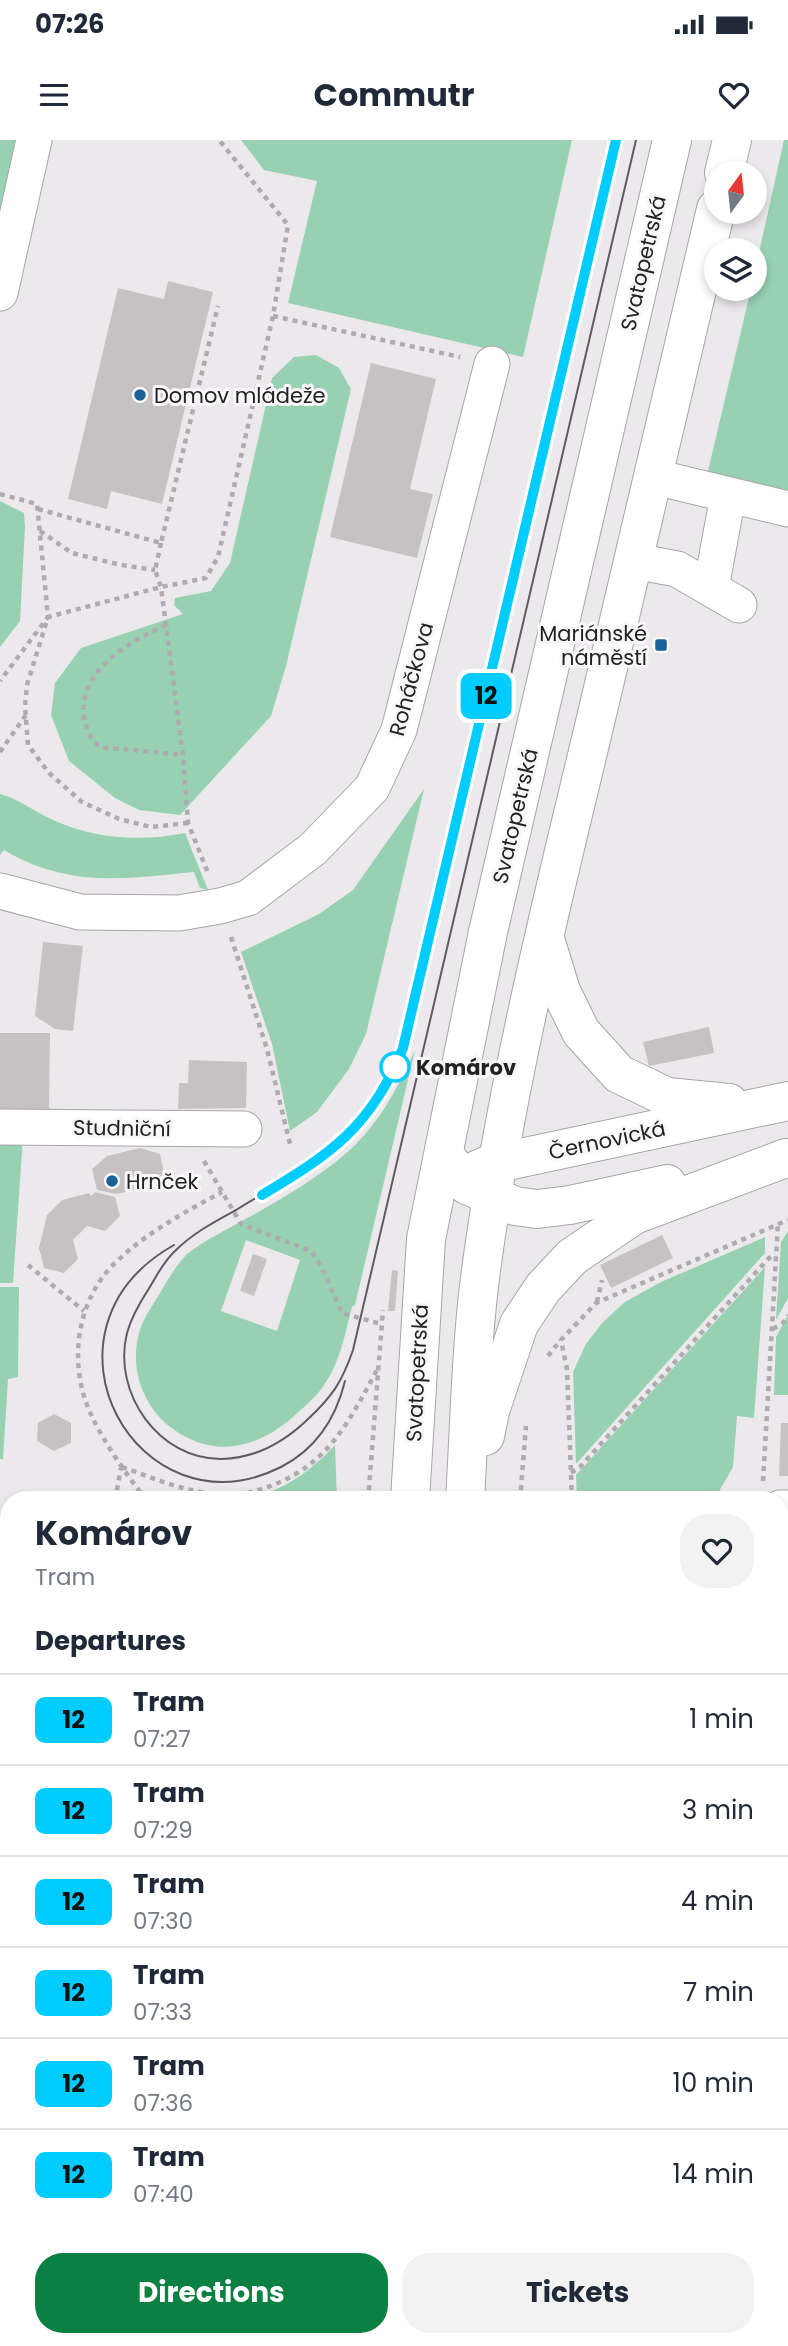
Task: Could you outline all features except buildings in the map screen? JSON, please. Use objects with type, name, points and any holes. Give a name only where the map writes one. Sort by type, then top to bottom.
[{"type":"main road","name":"Svatopetrská","points":[[411,1491],[426,1238],[446,1177],[488,932],[672,140]]},
{"type":"main road","points":[[727,161],[732,140]]},
{"type":"main road","points":[[466,1491],[475,1329],[482,1258],[505,1119],[544,936],[713,224]]},
{"type":"main road","points":[[544,936],[561,991],[582,1032],[619,1074],[667,1097],[775,1104]]},
{"type":"main road","name":"Černovická","points":[[495,1181],[775,1104]]},
{"type":"main road","points":[[495,1181],[514,1206],[537,1209],[570,1205],[787,1158]]},
{"type":"main road","points":[[475,1491],[490,1412],[519,1325],[550,1281],[572,1257],[634,1215],[787,1158]]},
{"type":"main road","points":[[446,1177],[467,1185],[495,1181]]},
{"type":"street","points":[[0,293],[34,140]]},
{"type":"street","name":"Roháčkova","points":[[0,891],[80,912],[179,913],[220,906],[248,898],[313,849],[372,788],[399,730],[492,364]]},
{"type":"street","points":[[654,477],[788,509]]},
{"type":"street","points":[[634,561],[677,569],[725,597],[728,496]]},
{"type":"street","name":"Studniční","points":[[0,1127],[244,1129]]},
{"type":"path","points":[[0,681],[48,617],[206,578],[218,557],[273,316],[288,225],[219,140]]},
{"type":"path","points":[[218,306],[155,570],[161,587],[183,755],[188,823],[220,906],[267,1049],[291,1148]]},
{"type":"path","points":[[273,316],[492,364]]},
{"type":"path","points":[[0,494],[37,504],[38,509],[48,617],[27,685],[28,746],[49,773],[82,802],[119,819],[150,828],[188,823]]},
{"type":"path","points":[[38,509],[161,543]]},
{"type":"path","points":[[40,531],[72,553],[155,570]]},
{"type":"path","points":[[166,625],[136,639],[109,658],[95,675],[84,696],[84,717],[90,737],[101,747],[183,755]]},
{"type":"path","points":[[0,752],[26,715]]},
{"type":"path","points":[[201,1157],[241,1224],[311,1251],[322,1268],[342,1314],[381,1324]]},
{"type":"path","points":[[139,1491],[121,1467],[88,1406],[78,1366],[84,1311],[98,1284],[115,1263],[160,1228],[222,1192]]},
{"type":"path","points":[[541,1366],[596,1303],[788,1220]]},
{"type":"path","points":[[777,1491],[772,1329],[778,1223]]},
{"type":"path","points":[[571,1473],[580,1467],[769,1258],[776,1255]]},
{"type":"path","points":[[28,1265],[84,1311]]},
{"type":"path","points":[[596,1303],[605,1276]]},
{"type":"path","points":[[369,1491],[385,1297]]},
{"type":"path","points":[[772,1329],[784,1322],[788,1315]]},
{"type":"path","points":[[561,1340],[567,1369],[572,1491]]},
{"type":"path","points":[[258,1491],[288,1479],[312,1464],[335,1441],[378,1368]]},
{"type":"path","points":[[521,1491],[527,1418]]},
{"type":"path","points":[[121,1467],[196,1491]]},
{"type":"path","points":[[117,1491],[121,1467]]},
{"type":"green space","points":[[0,140],[18,140],[0,216]]},
{"type":"green space","points":[[241,140],[572,140],[523,357],[288,303],[317,181],[264,170]]},
{"type":"green space","points":[[784,140],[788,140],[788,493],[707,475],[748,301],[767,301],[767,238],[762,238]]},
{"type":"green space","points":[[316,355],[339,368],[351,389],[286,666],[271,716],[180,815],[139,810],[115,798],[69,761],[51,715],[55,683],[81,648],[183,614],[174,605],[175,598],[211,591],[230,563],[272,378],[294,357]]},
{"type":"green space","points":[[0,501],[24,513],[25,527],[20,621],[0,647]]},
{"type":"green space","points":[[424,789],[366,1034],[349,1069],[317,1112],[290,1131],[272,1044],[241,952],[319,914],[353,890]]},
{"type":"green space","points":[[0,794],[53,820],[101,835],[135,838],[185,833],[208,890],[200,888],[194,872],[120,878],[74,876],[27,862],[4,850],[0,855]]},
{"type":"green space","points":[[415,1050],[355,1305],[352,1307],[339,1355],[326,1382],[293,1417],[264,1437],[248,1443],[217,1446],[185,1436],[159,1417],[140,1382],[137,1343],[149,1311],[187,1254],[299,1188],[356,1144],[367,1133],[394,1093]],"holes":[[[246,1240],[300,1260],[277,1331],[221,1311]]]},
{"type":"green space","points":[[0,1137],[23,1137],[13,1283],[0,1283]]},
{"type":"green space","points":[[788,1231],[788,1298],[776,1320],[781,1242]]},
{"type":"green space","points":[[765,1237],[765,1253],[576,1464],[573,1372],[586,1344],[603,1322],[625,1302],[661,1282]]},
{"type":"green space","points":[[765,1267],[754,1418],[737,1416],[733,1467],[719,1491],[577,1491],[576,1475]]},
{"type":"green space","points":[[0,1287],[19,1287],[18,1377],[8,1379],[3,1459],[0,1459]]},
{"type":"green space","points":[[788,1315],[788,1395],[774,1395],[776,1337]]},
{"type":"green space","points":[[335,1445],[337,1491],[272,1491],[292,1481]]},
{"type":"tram line","points":[[616,140],[416,998],[392,1070],[368,1111],[335,1147],[314,1164],[196,1233],[171,1255],[138,1306],[127,1333],[124,1356],[127,1378],[145,1419],[160,1435],[178,1448],[199,1456],[222,1459],[246,1456],[268,1448],[288,1436],[330,1396],[345,1371],[353,1350],[636,140]]},
{"type":"tram line","name":"12","points":[[262,1195],[314,1164],[343,1141],[366,1116],[386,1085],[403,1048],[616,140]]},
{"type":"tram line","points":[[174,1245],[129,1282],[106,1326],[103,1372],[117,1415],[144,1451],[183,1475],[229,1482],[281,1467],[304,1451],[323,1431],[336,1408],[345,1381]]},
{"type":"place","name":"Domov mládeže","points":[[140,395]]},
{"type":"place","name":"Mariánské náměstí","points":[[661,645]]},
{"type":"place","name":"Komárov","points":[[395,1067]]},
{"type":"place","name":"Hrnček","points":[[112,1181]]}]
